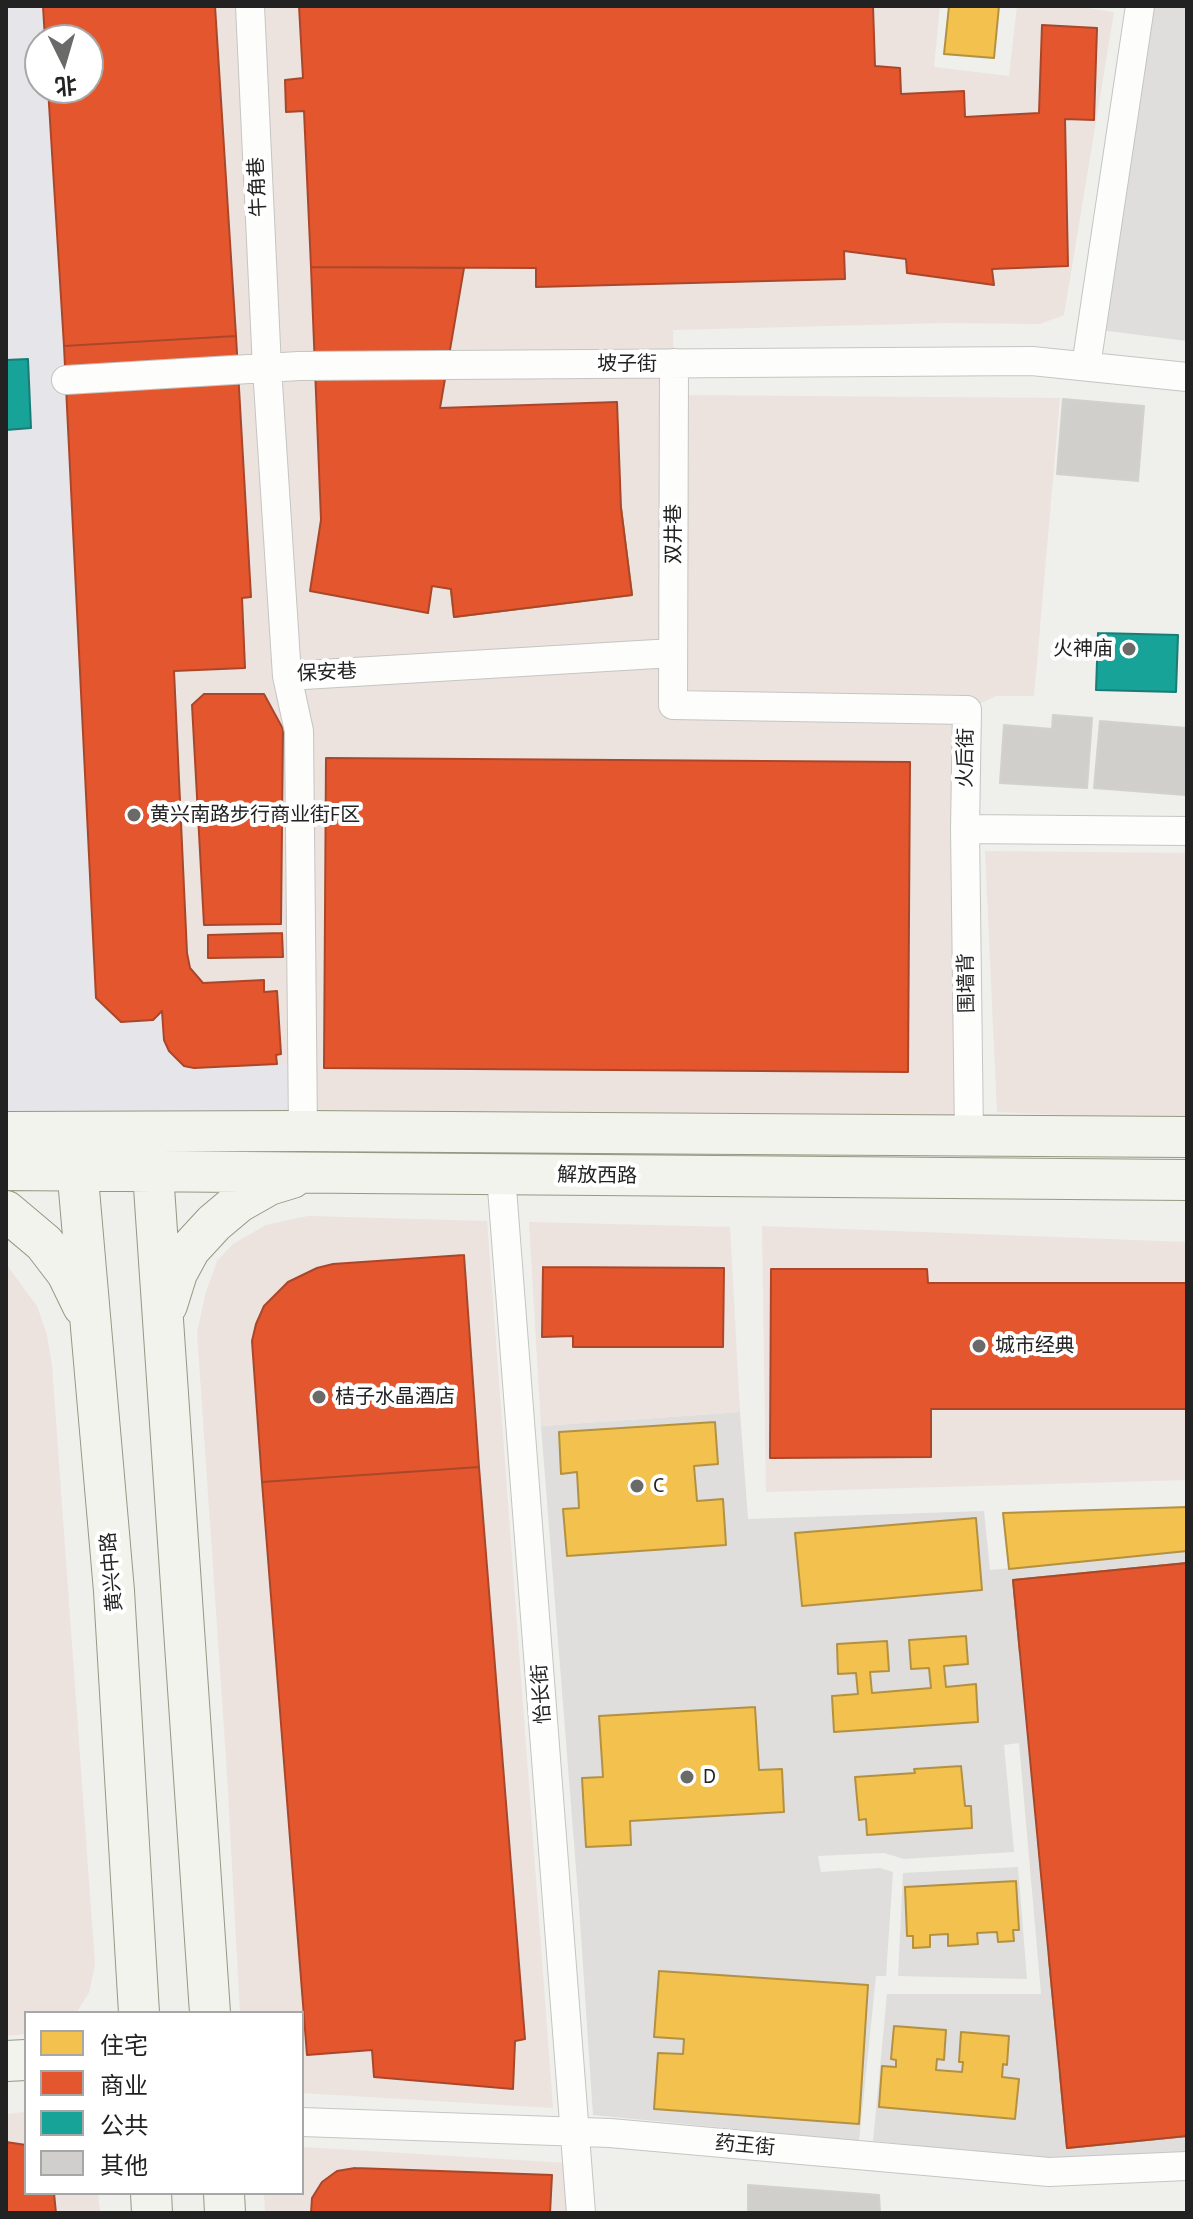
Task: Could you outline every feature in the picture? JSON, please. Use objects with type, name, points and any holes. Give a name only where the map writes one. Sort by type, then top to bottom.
[{"type":"main road","name":"解放西路","points":[[152,1152],[303,1131],[1187,1137]]},
{"type":"main road","name":"解放西路","points":[[6,1132],[76,1151],[152,1152],[313,1172],[1187,1180]]},
{"type":"main road","name":"解放西路","points":[[6,1170],[76,1151]]},
{"type":"main road","name":"黄兴中路","points":[[76,1151],[114,1591],[139,2011]]},
{"type":"main road","points":[[152,1152],[210,2011]]},
{"type":"main road","points":[[163,1329],[177,1273],[190,1249],[214,1223],[239,1202],[269,1185],[313,1172]]},
{"type":"main road","points":[[6,1211],[44,1243],[67,1273],[82,1301],[91,1330]]},
{"type":"street","name":"牛角巷","points":[[250,6],[267,368]]},
{"type":"street","points":[[1086,366],[1140,6]]},
{"type":"street","name":"坡子街","points":[[66,380],[267,368],[1032,361],[1187,377]]},
{"type":"street","name":"双井巷","points":[[673,705],[674,363]]},
{"type":"street","name":"保安巷","points":[[267,368],[287,676],[673,653]]},
{"type":"street","points":[[287,676],[299,731],[303,1131]]},
{"type":"street","name":"火后街","points":[[673,705],[967,710],[965,829]]},
{"type":"street","points":[[965,829],[1187,831]]},
{"type":"street","name":"围墙背","points":[[965,829],[969,1136]]},
{"type":"street","name":"怡长街","points":[[501,1175],[581,2213]]},
{"type":"street","name":"药王街","points":[[304,2122],[574,2131],[1049,2172],[1187,2166]]},
{"type":"shaded area","points":[[6,6],[940,6],[934,67],[1009,76],[1017,6],[1074,6],[1114,12],[1064,315],[1040,324],[944,323],[673,330],[674,395],[1060,398],[1034,696],[996,696],[967,710],[969,1126],[6,1121]]},
{"type":"shaded area","points":[[6,6],[43,6],[44,24],[24,24],[24,104],[49,104],[66,372],[96,998],[121,1022],[153,1020],[162,1011],[164,1040],[174,1059],[184,1066],[302,1062],[303,1122],[6,1121]]},
{"type":"shaded area","points":[[1145,6],[1187,6],[1187,341],[1100,330]]},
{"type":"shaded area","points":[[985,851],[1187,853],[1187,1121],[997,1112]]},
{"type":"shaded area","points":[[308,1216],[487,1221],[553,2108],[304,2093],[304,2011],[240,2011],[197,1332],[217,1261],[233,1244],[266,1225]]},
{"type":"shaded area","points":[[529,1222],[730,1227],[740,1412],[541,1426]]},
{"type":"shaded area","points":[[762,1226],[1187,1242],[1187,1480],[766,1492]]},
{"type":"shaded area","points":[[6,1264],[37,1306],[47,1335],[52,1366],[95,1965],[89,1993],[77,2011],[24,2011],[24,2034],[6,2036]]},
{"type":"shaded area","points":[[740,1412],[748,1519],[984,1511],[990,1570],[1187,1551],[1187,2152],[1059,2160],[873,2141],[887,1994],[1041,1994],[1019,1743],[1004,1745],[1014,1852],[904,1859],[884,1853],[818,1856],[821,1872],[880,1868],[893,1872],[886,1976],[876,1976],[859,2141],[593,2115],[541,1426]]},
{"type":"shaded area","points":[[1018,1867],[1027,1979],[898,1976],[903,1873]]},
{"type":"shaded area","points":[[24,2112],[24,2195],[98,2195],[100,2213],[6,2213],[6,2114]]},
{"type":"shaded area","points":[[304,2147],[567,2163],[569,2213],[265,2213],[264,2195],[304,2195]]},
{"type":"building: 住宅","points":[[308,6],[386,6],[386,10],[308,11]]},
{"type":"building: 住宅","points":[[949,6],[999,6],[994,58],[944,54]]},
{"type":"building: 住宅","points":[[621,508],[632,595],[454,617],[447,558],[575,542],[572,514]]},
{"type":"building: 住宅","name":"C","points":[[715,1422],[718,1464],[694,1466],[697,1501],[723,1499],[726,1545],[567,1556],[563,1509],[579,1508],[577,1472],[561,1474],[559,1432]]},
{"type":"building: 住宅","points":[[1187,1507],[1187,1551],[1009,1569],[1003,1513]]},
{"type":"building: 住宅","points":[[976,1518],[982,1590],[802,1606],[795,1533]]},
{"type":"building: 住宅","points":[[1187,1563],[1187,1636],[1020,1653],[1013,1580]]},
{"type":"building: 住宅","points":[[966,1636],[968,1664],[944,1666],[946,1687],[976,1684],[978,1722],[834,1732],[832,1696],[858,1694],[856,1673],[838,1674],[837,1644],[887,1641],[889,1671],[870,1672],[872,1693],[931,1688],[929,1668],[911,1669],[909,1640]]},
{"type":"building: 住宅","points":[[1187,1689],[1187,1762],[1033,1777],[1026,1705]]},
{"type":"building: 住宅","name":"D","points":[[755,1707],[759,1770],[782,1769],[784,1812],[630,1821],[631,1845],[586,1847],[582,1778],[603,1777],[599,1716]]},
{"type":"building: 住宅","points":[[961,1766],[965,1806],[971,1806],[972,1828],[867,1835],[866,1819],[859,1820],[855,1777]]},
{"type":"building: 住宅","points":[[1187,1825],[1187,1898],[1045,1912],[1038,1839]]},
{"type":"building: 住宅","points":[[1016,1881],[1019,1930],[1013,1930],[1014,1941],[998,1942],[997,1932],[977,1933],[978,1944],[948,1946],[948,1934],[930,1935],[930,1947],[913,1948],[913,1936],[907,1936],[905,1887]]},
{"type":"building: 住宅","points":[[1187,1945],[1187,2019],[1056,2031],[1049,1959]]},
{"type":"building: 住宅","points":[[659,1971],[868,1985],[859,2124],[654,2109],[658,2053],[683,2054],[684,2039],[654,2037]]},
{"type":"building: 住宅","points":[[894,2026],[946,2030],[944,2060],[937,2059],[936,2070],[962,2072],[963,2062],[959,2062],[961,2032],[1009,2036],[1007,2065],[1003,2064],[1002,2077],[1019,2079],[1015,2119],[879,2107],[882,2066],[896,2067],[896,2060],[891,2059]]},
{"type":"building: 住宅","points":[[1187,2063],[1187,2136],[1067,2148],[1060,2075]]},
{"type":"building: 商业","points":[[43,6],[215,6],[236,336],[64,346],[49,104],[104,104],[104,24],[44,24]]},
{"type":"building: 商业","points":[[299,6],[873,6],[875,66],[900,68],[901,94],[964,91],[965,117],[1039,113],[1042,25],[1097,28],[1094,120],[1065,119],[1068,266],[992,269],[994,285],[907,273],[906,259],[844,251],[845,279],[536,287],[536,268],[311,267],[304,111],[286,112],[285,80],[303,78]]},
{"type":"building: 商业","points":[[311,267],[464,268],[440,408],[617,402],[621,508],[632,595],[454,617],[451,589],[432,586],[428,613],[310,591],[321,520]]},
{"type":"building: 商业","name":"黄兴南路步行商业街F区","points":[[236,336],[251,597],[242,598],[245,668],[174,671],[187,953],[190,968],[203,983],[264,980],[264,992],[277,991],[281,1054],[276,1055],[277,1064],[194,1068],[184,1066],[169,1051],[164,1040],[162,1011],[153,1020],[121,1022],[96,998],[64,346]]},
{"type":"building: 商业","points":[[204,694],[264,694],[283,729],[281,924],[204,925],[192,705]]},
{"type":"building: 商业","points":[[326,758],[910,762],[908,1072],[324,1068]]},
{"type":"building: 商业","points":[[282,933],[283,957],[208,958],[208,935]]},
{"type":"building: 商业","points":[[464,1255],[479,1467],[262,1482],[252,1341],[264,1306],[288,1282],[317,1268],[333,1264]]},
{"type":"building: 商业","points":[[543,1267],[724,1268],[723,1347],[573,1347],[573,1336],[542,1337]]},
{"type":"building: 商业","name":"城市经典","points":[[771,1269],[927,1269],[928,1283],[1187,1283],[1187,1409],[931,1409],[931,1457],[770,1458]]},
{"type":"building: 商业","points":[[479,1467],[525,2039],[515,2041],[513,2089],[374,2077],[372,2050],[307,2055],[262,1482]]},
{"type":"building: 商业","points":[[1187,1563],[1187,2136],[1067,2148],[1013,1580]]},
{"type":"building: 商业","points":[[6,2142],[24,2145],[24,2195],[54,2195],[56,2213],[6,2213]]},
{"type":"building: 商业","points":[[355,2168],[552,2175],[550,2213],[311,2213],[312,2198],[322,2182],[337,2171]]},
{"type":"building: 公共","points":[[28,359],[31,428],[6,430],[6,360]]},
{"type":"building: 公共","points":[[1098,633],[1178,635],[1176,692],[1096,690]]},
{"type":"building: 其他","points":[[1063,399],[1144,406],[1138,481],[1057,474]]},
{"type":"building: 其他","points":[[1053,715],[1092,718],[1087,788],[1000,783],[1004,725],[1052,729]]},
{"type":"building: 其他","points":[[1100,721],[1187,728],[1185,795],[1094,788]]},
{"type":"building: 其他","points":[[748,2185],[879,2195],[880,2213],[748,2213]]},
{"type":"place","name":"火神庙","points":[[1129,649]]},
{"type":"place","name":"黄兴南路步行商业街F区","points":[[134,815]]},
{"type":"place","name":"城市经典","points":[[979,1346]]},
{"type":"place","name":"桔子水晶酒店","points":[[319,1397]]},
{"type":"place","name":"C","points":[[637,1486]]},
{"type":"place","name":"D","points":[[687,1777]]}]
